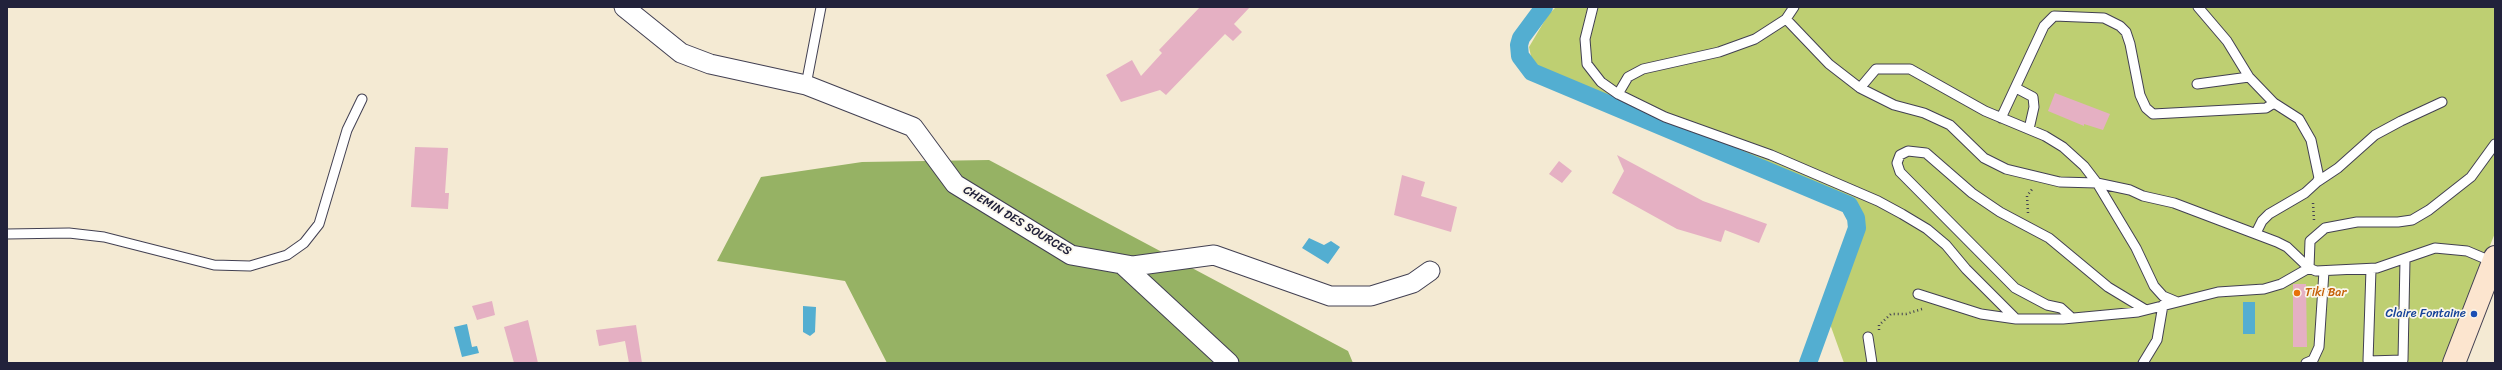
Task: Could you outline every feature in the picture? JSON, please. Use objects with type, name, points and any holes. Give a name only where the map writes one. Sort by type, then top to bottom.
[{"type":"street","name":"CHEMIN DES SOURCES","points":[[624,7],[681,53],[710,64],[806,86],[913,127],[955,184],[1071,256],[1133,266],[1214,255],[1330,296],[1371,296],[1413,284],[1430,271]]},
{"type":"street","points":[[2454,363],[2494,259]]},
{"type":"street","points":[[1122,264],[1229,363]]},
{"type":"lane","points":[[806,86],[821,7]]},
{"type":"lane","points":[[1593,7],[1585,39],[1587,64],[1601,82],[1618,94],[1665,116],[1771,156],[1902,214],[1927,229],[1946,246],[1966,269],[2016,319]]},
{"type":"lane","points":[[1618,94],[1628,77],[1643,69],[1719,52],[1755,40],[1786,19],[1794,7]]},
{"type":"lane","points":[[2198,7],[2227,41],[2249,77],[2274,103],[2299,119],[2308,132],[2319,178],[2314,185]]},
{"type":"lane","points":[[2001,118],[2044,26],[2051,18],[2093,17],[2111,20],[2126,32],[2140,95],[2146,108],[2153,114],[2266,108],[2274,103]]},
{"type":"lane","points":[[1786,19],[1829,64],[1860,88],[1894,105],[1924,113],[1950,125],[1984,158],[2006,169],[2060,182],[2097,183],[2130,190],[2143,196],[2174,203],[2218,221],[2256,233],[2287,247],[2309,268],[2324,271],[2371,269],[2405,260],[2435,248],[2467,251],[2494,259]]},
{"type":"lane","points":[[1860,88],[1876,69],[1910,69],[1985,111],[2029,129],[2063,147],[2084,166],[2097,183],[2136,248],[2154,286],[2163,296],[2175,301]]},
{"type":"lane","points":[[2197,84],[2249,77]]},
{"type":"lane","points":[[2016,88],[2032,98],[2034,107],[2029,129]]},
{"type":"lane","points":[[7,234],[68,233],[104,237],[214,265],[250,266],[287,255],[304,244],[319,224],[347,130],[362,100]]},
{"type":"lane","points":[[2256,233],[2262,221],[2269,214],[2338,168],[2375,135],[2442,102]]},
{"type":"lane","points":[[2309,268],[2310,241],[2316,234],[2325,228],[2357,222],[2398,222],[2412,220],[2429,210],[2471,177],[2495,144]]},
{"type":"lane","points":[[2072,318],[2061,308],[2047,305],[2015,288],[1900,172],[1897,163],[1900,155],[1908,151],[1926,153],[1976,197],[2000,212],[2049,238],[2108,287],[2146,310]]},
{"type":"lane","points":[[2371,269],[2368,361],[2403,360],[2405,260]]},
{"type":"lane","points":[[1918,294],[1981,314],[2016,319],[2072,318],[2146,310],[2175,301],[2218,292],[2264,289],[2282,284],[2309,268]]},
{"type":"lane","points":[[2306,363],[2313,360],[2320,347],[2324,271]]},
{"type":"lane","points":[[2143,363],[2157,340],[2163,305]]},
{"type":"lane","points":[[1868,338],[1872,363]]},
{"type":"path","points":[[2314,185],[2316,234]]},
{"type":"path","points":[[2026,196],[2028,216]]},
{"type":"path","points":[[1870,352],[1877,340],[1879,325],[1891,314],[1906,314],[1922,309],[1932,299]]},
{"type":"green space","points":[[1556,7],[2495,7],[2495,233],[2443,363],[1844,363],[1830,324],[1862,229],[1862,218],[1853,198],[1563,81],[1533,66],[1529,47],[1548,15]]},
{"type":"green space","points":[[989,160],[1348,351],[1353,363],[887,363],[845,281],[717,261],[761,177],[862,162]]},
{"type":"water","points":[[1309,238],[1324,245],[1331,241],[1340,247],[1328,264],[1302,248]]},
{"type":"water","points":[[2243,302],[2255,302],[2255,334],[2243,334]]},
{"type":"water","points":[[803,306],[816,307],[815,332],[810,336],[803,332]]},
{"type":"water","points":[[467,324],[472,347],[477,346],[479,353],[462,357],[454,327]]},
{"type":"building","points":[[1200,7],[1250,7],[1234,24],[1242,32],[1233,41],[1225,34],[1166,95],[1160,90],[1121,102],[1106,75],[1132,60],[1141,76],[1162,53],[1159,50]]},
{"type":"building","points":[[2055,93],[2110,114],[2103,130],[2084,124],[2084,126],[2048,111]]},
{"type":"building","points":[[415,147],[448,148],[445,193],[449,193],[448,209],[411,207]]},
{"type":"building","points":[[1617,155],[1703,201],[1767,224],[1759,243],[1725,230],[1721,242],[1677,229],[1612,193],[1624,171]]},
{"type":"building","points":[[1559,161],[1572,171],[1562,183],[1549,174]]},
{"type":"building","points":[[1402,175],[1425,182],[1421,196],[1457,207],[1451,232],[1394,215]]},
{"type":"building","points":[[2293,284],[2306,284],[2307,347],[2293,347]]},
{"type":"building","points":[[492,301],[495,315],[477,320],[472,306]]},
{"type":"building","points":[[528,320],[538,363],[514,363],[504,327]]},
{"type":"building","points":[[636,325],[642,363],[629,363],[625,341],[599,346],[596,330]]},
{"type":"waterway","points":[[1544,7],[1521,38],[1519,45],[1520,56],[1532,72],[1849,205],[1856,218],[1857,228],[1808,363]]},
{"type":"place","name":"Tiki Bar","points":[[2297,293]]},
{"type":"place","name":"Claire Fontaine","points":[[2474,314]]}]
